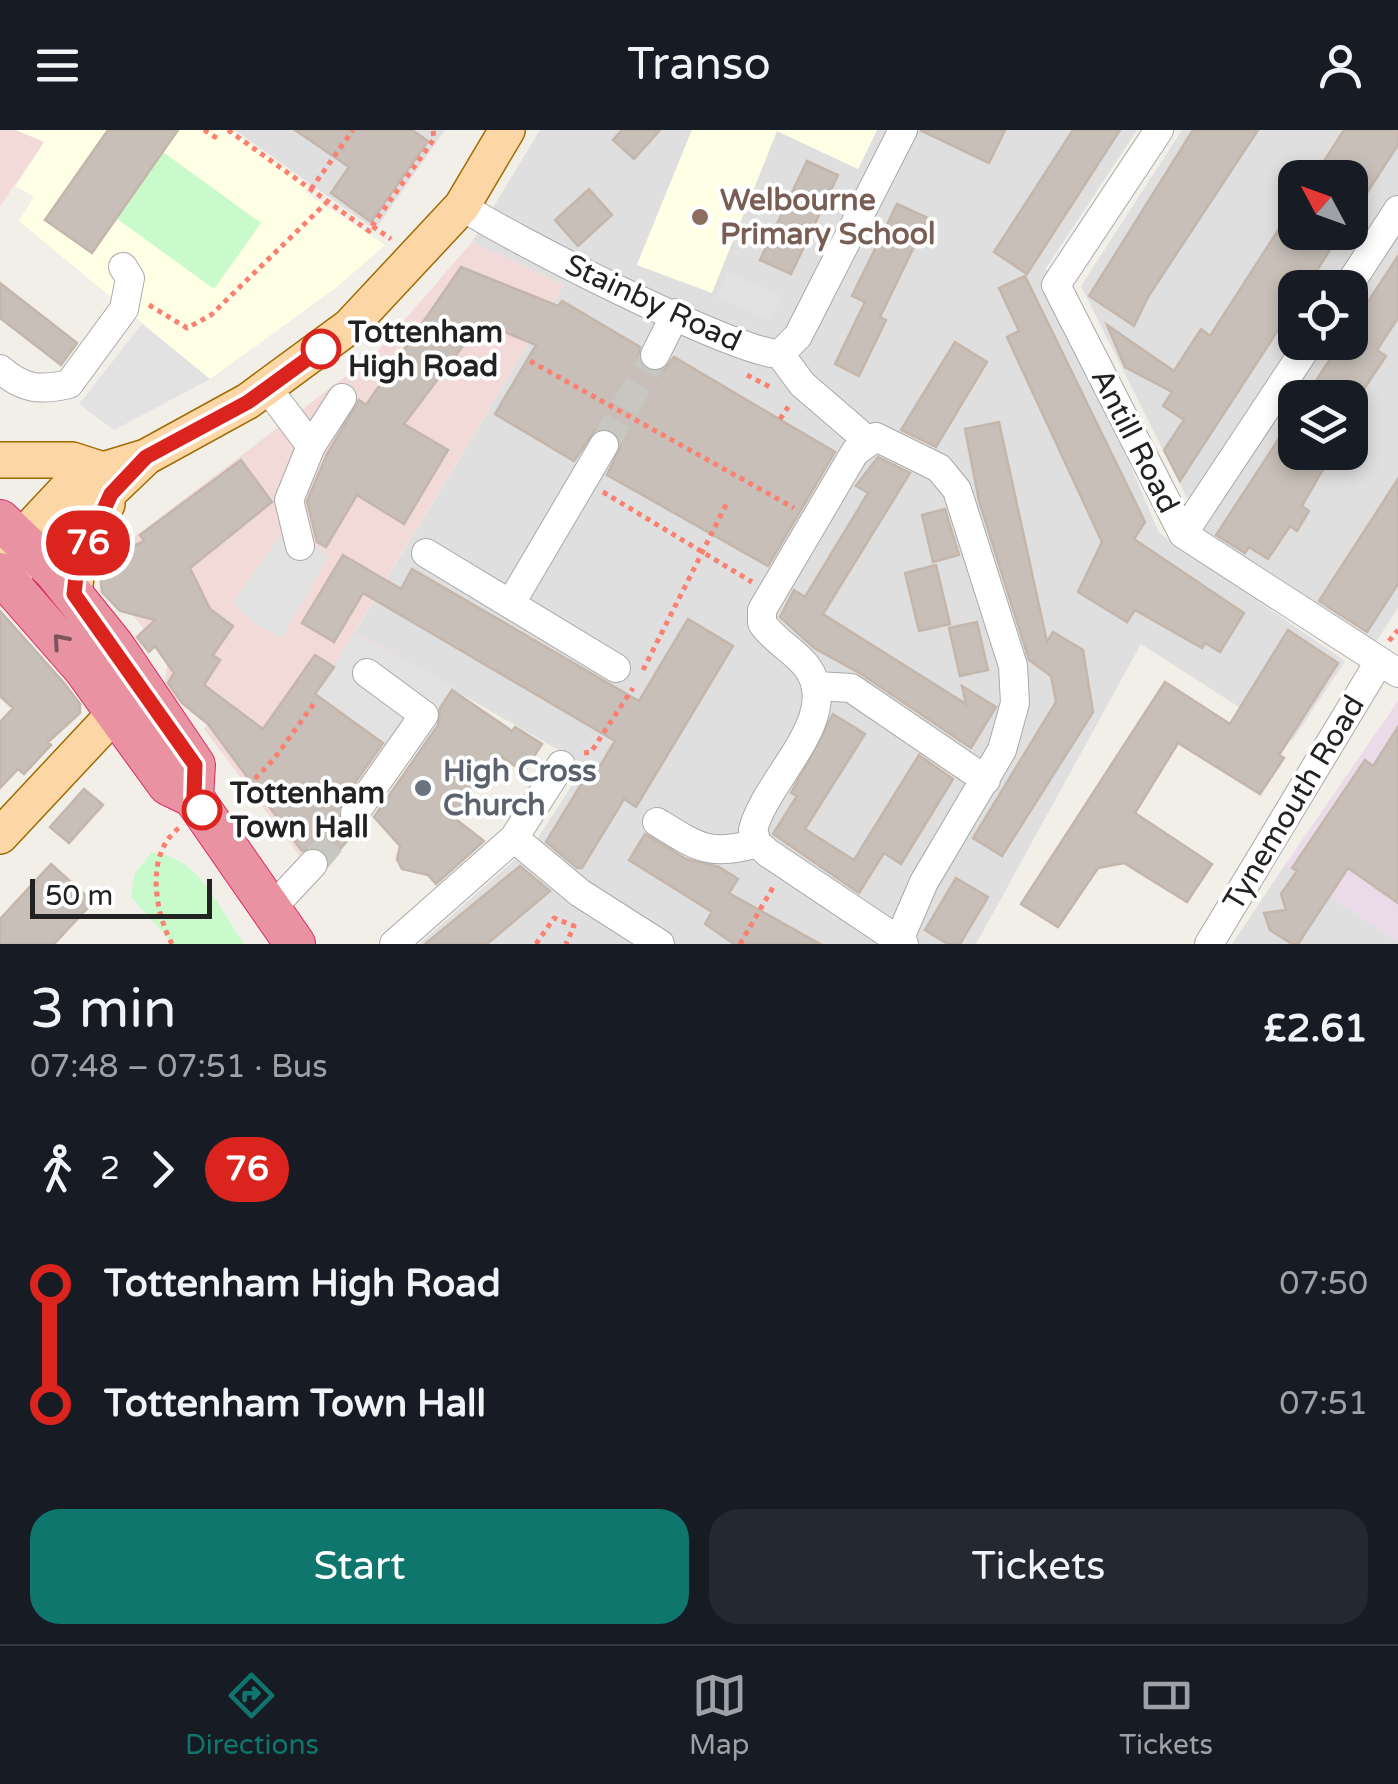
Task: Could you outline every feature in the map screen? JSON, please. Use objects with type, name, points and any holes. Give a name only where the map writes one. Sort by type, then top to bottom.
[{"type":"highway","points":[[12,553],[74,594],[168,785],[194,797],[295,944]]},
{"type":"highway","points":[[12,553],[128,698]]},
{"type":"main road","points":[[12,553],[77,478],[105,481],[268,389],[350,326],[462,206],[507,130]]},
{"type":"main road","points":[[0,460],[72,460],[105,481]]},
{"type":"main road","points":[[74,594],[77,568],[105,481]]},
{"type":"main road","points":[[0,836],[128,698]]},
{"type":"street","name":"Stainby Road","points":[[462,206],[510,236],[788,366],[798,336],[903,130]]},
{"type":"street","name":"Antill Road","points":[[1159,130],[1056,285],[1183,534],[1391,665]]},
{"type":"street","points":[[1359,270],[1398,210]]},
{"type":"street","points":[[0,369],[18,385],[33,389],[68,384],[124,310],[126,280]]},
{"type":"street","points":[[654,356],[676,314]]},
{"type":"street","points":[[1183,534],[1298,360]]},
{"type":"street","points":[[788,366],[867,440],[888,440],[948,478],[957,490],[1013,666],[1016,683],[1012,725],[986,780],[924,882],[902,942],[757,843],[753,830],[757,814],[818,715],[817,686],[809,669],[762,624],[771,593],[867,440]]},
{"type":"street","points":[[268,389],[311,446]]},
{"type":"street","points":[[300,546],[289,500],[311,446],[342,398]]},
{"type":"street","points":[[510,603],[604,445]]},
{"type":"street","points":[[426,553],[627,674]]},
{"type":"street","name":"Tynemouth Road","points":[[1218,940],[1391,665]]},
{"type":"street","points":[[355,813],[424,715],[367,673]]},
{"type":"street","points":[[817,686],[852,688],[986,780]]},
{"type":"street","points":[[394,944],[514,838],[569,764]]},
{"type":"street","points":[[657,822],[706,850],[731,851],[757,843]]},
{"type":"street","points":[[514,838],[580,893],[660,944]]},
{"type":"street","points":[[271,909],[313,864]]},
{"type":"path","points":[[204,130],[215,137],[214,130]]},
{"type":"path","points":[[228,130],[369,231],[434,139],[433,130]]},
{"type":"path","points":[[311,189],[354,130]]},
{"type":"path","points":[[126,280],[187,328],[211,315],[326,203]]},
{"type":"path","points":[[372,226],[389,238]]},
{"type":"path","points":[[530,361],[814,520]]},
{"type":"path","points":[[584,480],[771,593]]},
{"type":"path","points":[[569,764],[577,756],[591,752],[627,674],[727,503]]},
{"type":"path","points":[[241,793],[274,759],[316,702]]},
{"type":"path","points":[[168,836],[159,861],[155,895],[172,944]]},
{"type":"path","points":[[740,944],[786,864]]},
{"type":"path","points":[[536,944],[554,918],[574,926],[566,944]]},
{"type":"shaded area","points":[[0,130],[16,130],[45,141],[0,206]]},
{"type":"shaded area","points":[[16,130],[229,130],[308,185],[305,192],[385,245],[337,287],[210,379],[19,221],[34,197],[16,186],[44,142]]},
{"type":"shaded area","points":[[235,130],[445,130],[375,230]]},
{"type":"shaded area","points":[[540,130],[692,130],[637,264],[777,131],[858,169],[877,130],[1137,130],[1046,268],[1159,533],[1345,661],[1292,741],[1141,644],[976,944],[419,944],[536,841],[585,765],[354,633],[564,285],[472,242]]},
{"type":"shaded area","name":"Welbourne Primary School","points":[[692,130],[877,130],[858,169],[777,131],[712,293],[637,265]]},
{"type":"shaded area","points":[[1182,130],[1398,130],[1398,608],[1376,642],[1204,532],[1081,286]]},
{"type":"shaded area","points":[[472,242],[564,285],[354,632],[454,687],[373,809],[317,879],[204,729],[208,724],[164,689],[167,663],[155,647],[149,652],[137,637],[144,630],[131,612],[109,602],[102,592],[100,574],[105,559],[375,354]]},
{"type":"shaded area","points":[[727,272],[782,296],[770,320],[718,297]]},
{"type":"shaded area","points":[[142,324],[210,379],[114,430],[79,404]]},
{"type":"shaded area","points":[[290,522],[328,557],[282,638],[254,623],[232,603]]},
{"type":"shaded area","points":[[354,633],[454,687],[406,761],[316,693]]},
{"type":"shaded area","points":[[1398,701],[1398,942],[1285,865]]},
{"type":"shaded area","points":[[1285,865],[1398,942],[1398,944],[1232,944]]},
{"type":"green space","points":[[163,152],[261,223],[214,289],[116,218]]},
{"type":"green space","points":[[151,853],[167,856],[194,873],[244,944],[173,944],[131,897],[135,873]]},
{"type":"building","points":[[108,130],[178,130],[92,253],[45,220]]},
{"type":"building","points":[[295,130],[412,130],[428,141],[371,222],[331,193],[349,167]]},
{"type":"building","points":[[622,130],[660,130],[634,159],[613,140]]},
{"type":"building","points":[[920,130],[1005,130],[989,163]]},
{"type":"building","points":[[1073,130],[1120,130],[1027,274],[994,252]]},
{"type":"building","points":[[1193,130],[1258,130],[1148,297],[1134,326],[1089,296]]},
{"type":"building","points":[[1344,130],[1398,130],[1398,145],[1368,191],[1368,160],[1325,160]]},
{"type":"building","points":[[807,161],[838,175],[791,274],[760,260]]},
{"type":"building","points":[[589,189],[612,215],[578,246],[555,220]]},
{"type":"building","points":[[897,204],[928,218],[880,317],[886,320],[859,376],[835,364],[865,302],[852,296]]},
{"type":"building","points":[[1278,230],[1278,250],[1330,250],[1317,270],[1278,270],[1278,330],[1180,481],[1164,450],[1184,420],[1163,406],[1172,392],[1125,367],[1107,325],[1174,371],[1201,329],[1210,336]]},
{"type":"building","points":[[1398,256],[1398,318],[1377,350],[1386,356],[1368,383],[1317,380],[1329,360],[1368,360],[1368,302]]},
{"type":"building","points":[[461,267],[558,306],[562,301],[640,347],[638,357],[646,370],[664,370],[674,357],[835,452],[768,566],[607,475],[621,446],[612,430],[595,430],[574,461],[495,414],[536,345],[481,322],[404,424],[448,450],[404,524],[357,495],[326,547],[317,542],[307,501],[327,454],[359,400],[366,405]]},
{"type":"building","points":[[1025,276],[1145,522],[1134,539],[1244,613],[1220,652],[1205,643],[1202,648],[1135,610],[1127,622],[1078,592],[1102,542],[1007,337],[1019,331],[999,288]]},
{"type":"building","points":[[0,283],[77,343],[61,365],[0,318]]},
{"type":"building","points":[[955,342],[987,362],[936,447],[901,430]]},
{"type":"building","points":[[999,422],[1047,642],[1053,632],[1083,650],[1093,712],[1002,856],[973,838],[1056,702],[1051,676],[1029,660],[979,501],[965,429]]},
{"type":"building","points":[[1278,440],[1278,470],[1323,470],[1302,506],[1309,511],[1297,531],[1290,526],[1268,559],[1249,547],[1245,553],[1216,535]]},
{"type":"building","points":[[878,457],[910,473],[823,614],[966,704],[962,686],[996,707],[971,748],[861,674],[814,648],[780,617],[794,590],[805,597],[868,493],[856,486]]},
{"type":"building","points":[[241,460],[272,502],[190,568],[210,609],[233,626],[213,655],[220,660],[204,685],[263,729],[315,655],[334,667],[315,694],[383,743],[340,804],[340,821],[356,830],[330,861],[318,847],[302,851],[208,724],[182,703],[168,683],[174,673],[155,646],[149,652],[137,637],[155,620],[120,611],[102,592],[100,574],[105,559],[144,541],[140,535]]},
{"type":"building","points":[[1398,479],[1398,584],[1367,632],[1319,601]]},
{"type":"building","points":[[945,509],[959,555],[933,562],[922,515]]},
{"type":"building","points":[[343,555],[401,589],[412,569],[639,701],[688,619],[733,646],[636,807],[624,799],[582,868],[577,868],[546,842],[588,773],[594,776],[615,741],[363,593],[334,642],[302,623]]},
{"type":"building","points":[[936,565],[950,624],[919,631],[905,573]]},
{"type":"building","points":[[0,611],[64,683],[80,704],[80,713],[48,742],[51,745],[24,774],[18,769],[0,788],[0,722],[13,708],[0,696]]},
{"type":"building","points":[[977,622],[988,670],[960,676],[949,628]]},
{"type":"building","points":[[1288,630],[1338,663],[1279,755],[1284,758],[1260,794],[1178,743],[1135,813],[1212,864],[1187,902],[1124,863],[1098,868],[1058,927],[1021,904],[1165,682],[1230,724]]},
{"type":"building","name":"High Cross Church","points":[[452,690],[512,731],[515,727],[542,744],[524,772],[500,756],[474,787],[453,817],[484,841],[436,884],[428,875],[402,869],[397,859],[400,846],[374,817],[438,725],[440,708]]},
{"type":"building","points":[[833,714],[865,734],[805,829],[854,860],[919,755],[953,779],[901,864],[884,853],[859,893],[773,834],[797,796],[791,793]]},
{"type":"building","points":[[1398,727],[1398,903],[1348,868],[1298,944],[1292,944],[1270,930],[1264,913],[1286,910],[1281,894],[1297,871],[1292,868],[1365,760],[1373,766]]},
{"type":"building","points":[[84,789],[103,805],[69,843],[50,827]]},
{"type":"building","points":[[645,834],[686,859],[719,867],[738,879],[729,893],[820,944],[734,944],[705,924],[712,912],[629,860]]},
{"type":"building","points":[[51,864],[93,902],[54,944],[0,944],[0,919]]},
{"type":"building","points":[[520,866],[550,891],[487,944],[425,944]]},
{"type":"building","points":[[956,878],[988,897],[960,944],[948,944],[925,930]]},
{"type":"tunnel","points":[[604,445],[655,355]]},
{"type":"tunnel","points":[[313,864],[355,813]]},
{"type":"bus line","name":"76","points":[[202,810],[194,797],[195,765],[116,647],[74,594],[77,568],[111,494],[146,457],[248,402],[321,349]]},
{"type":"place","name":"Welbourne Primary School","points":[[700,217]]},
{"type":"place","name":"Tottenham High Road","points":[[321,349]]},
{"type":"place","name":"High Cross Church","points":[[423,788]]},
{"type":"place","name":"Tottenham Town Hall","points":[[202,810]]}]
